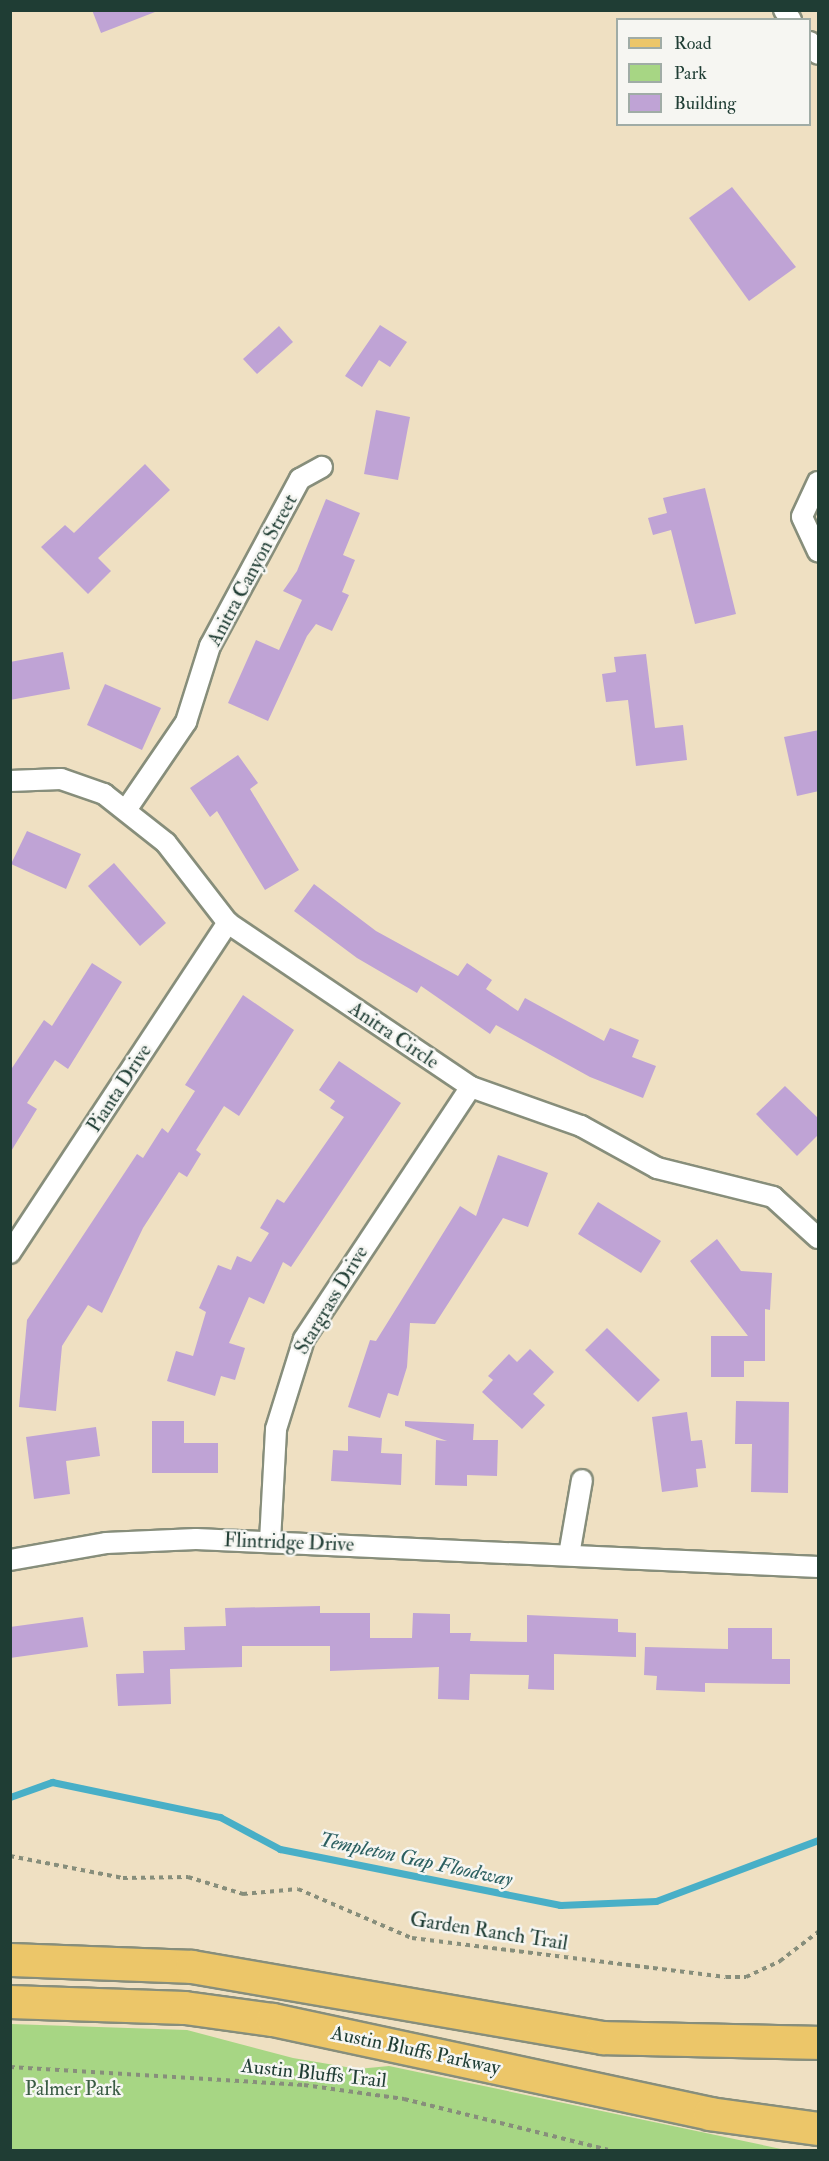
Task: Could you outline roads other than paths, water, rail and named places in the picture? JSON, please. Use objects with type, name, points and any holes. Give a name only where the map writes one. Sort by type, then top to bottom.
[{"type":"main road","name":"Austin Bluffs Parkway","points":[[10,1960],[192,1967],[603,2038],[819,2043]]},
{"type":"main road","name":"Austin Bluffs Parkway","points":[[10,2002],[185,2008],[273,2020],[710,2114],[819,2128]]},
{"type":"street","name":"Anitra Canyon Street","points":[[126,810],[186,722],[210,646],[300,478],[322,467]]},
{"type":"street","points":[[819,483],[802,517],[819,552]]},
{"type":"street","name":"Anitra Circle","points":[[10,781],[61,779],[104,795],[166,843],[228,923],[471,1087],[581,1126],[657,1168],[773,1197],[819,1238]]},
{"type":"street","name":"Pianta Drive","points":[[10,1253],[228,923]]},
{"type":"street","name":"Stargrass Drive","points":[[270,1541],[276,1429],[303,1339],[471,1087]]},
{"type":"street","points":[[569,1555],[582,1480]]},
{"type":"street","name":"Flintridge Drive","points":[[10,1560],[147,1540],[270,1541],[819,1567]]},
{"type":"waterway","name":"Templeton Gap Floodway","points":[[10,1797],[52,1782],[220,1817],[280,1849],[560,1905],[656,1901],[818,1840]]},
{"type":"park label","name":"Palmer Park","points":[[73,2088]]}]
